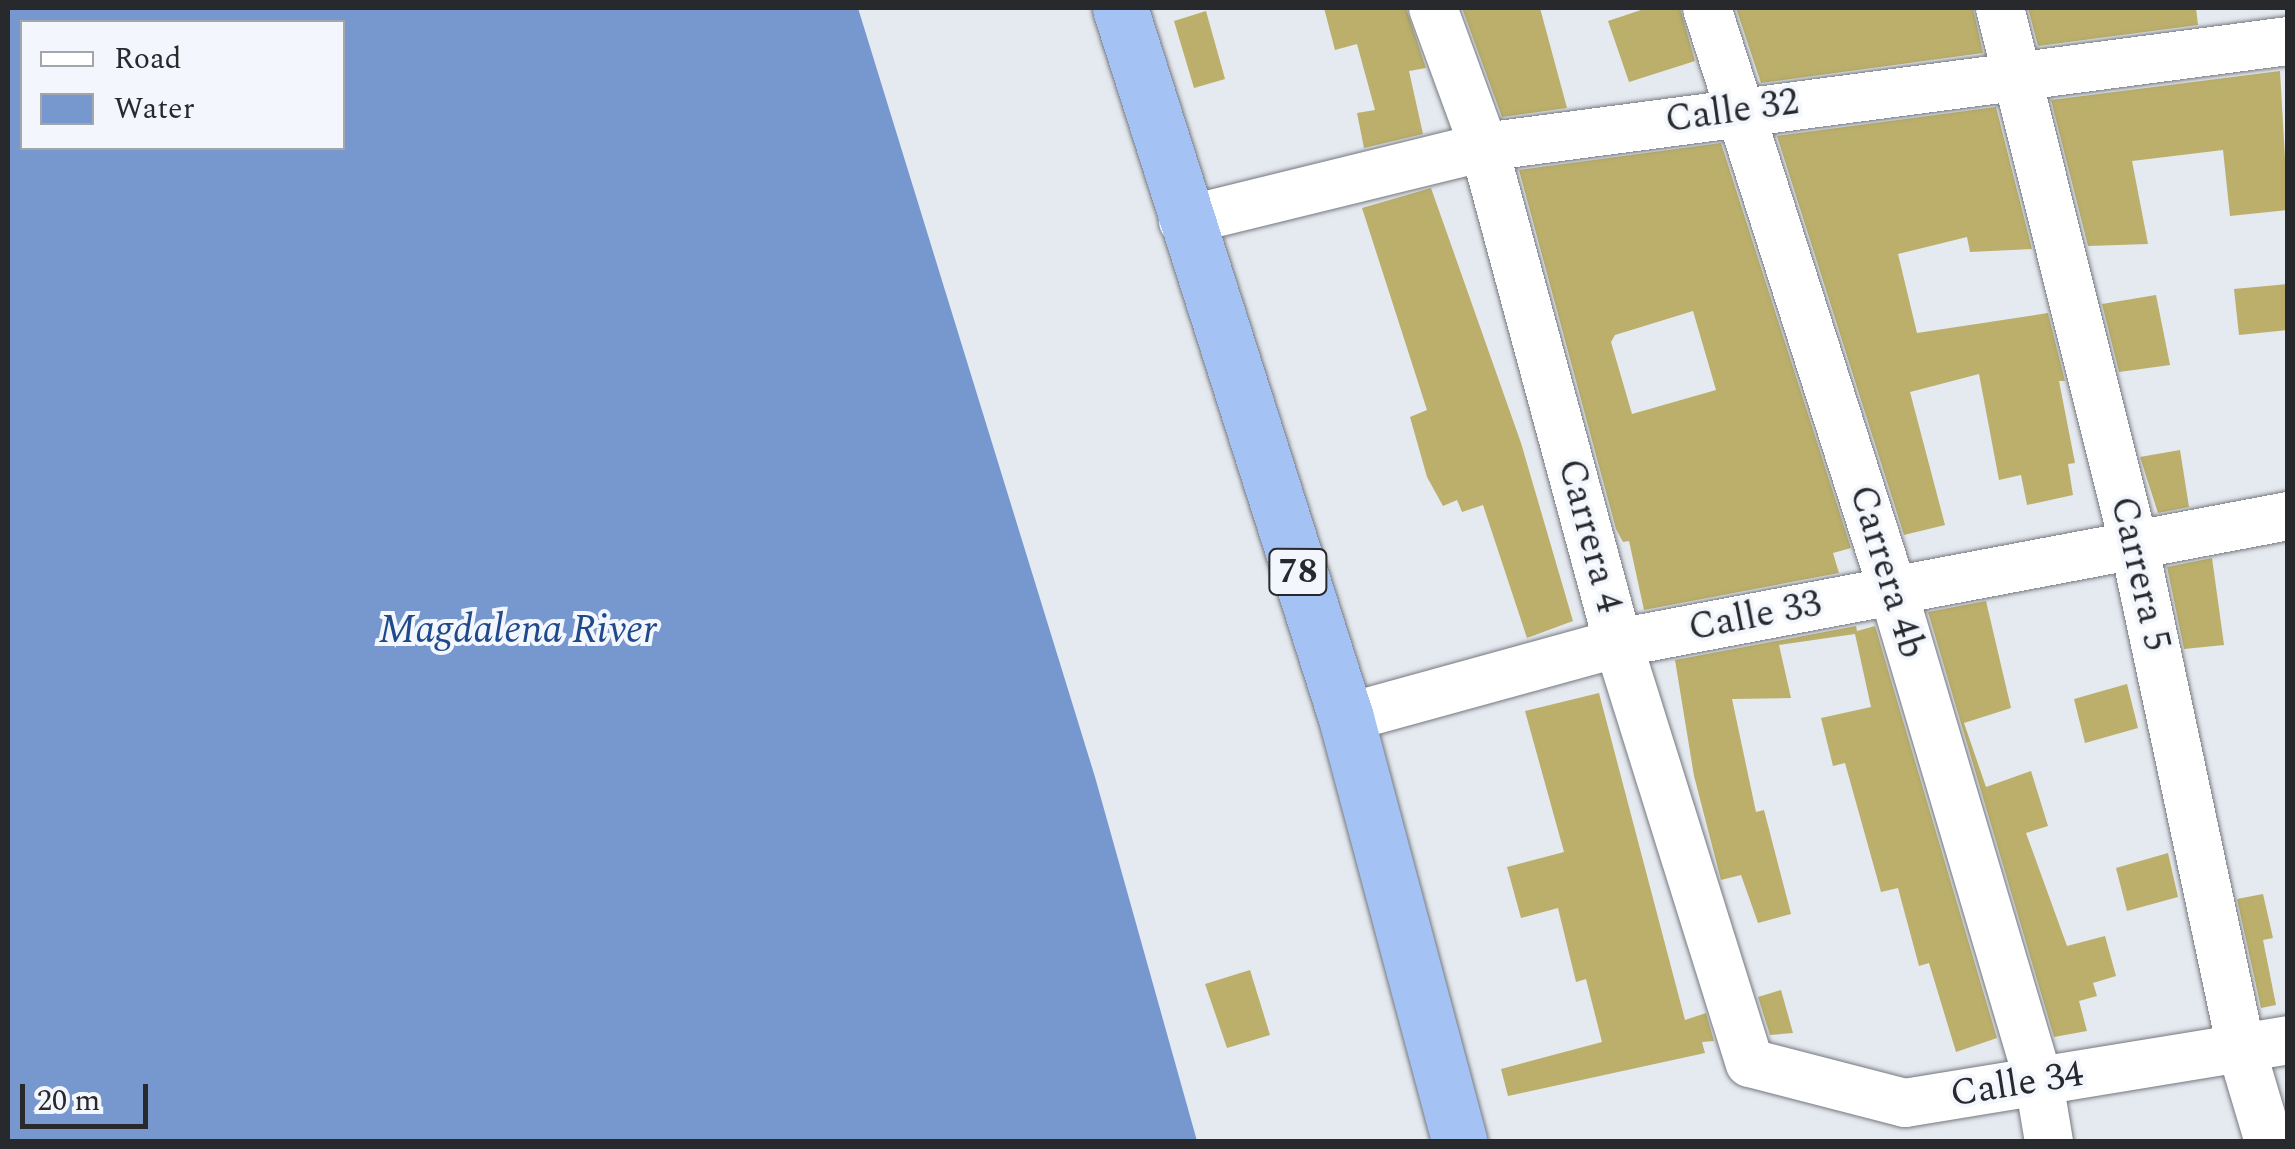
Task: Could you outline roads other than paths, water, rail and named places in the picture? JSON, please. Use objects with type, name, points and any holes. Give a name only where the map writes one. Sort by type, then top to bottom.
[{"type":"highway","name":"78","points":[[1120,8],[1183,222],[1346,718],[1460,1142]]},
{"type":"street","name":"Carrera 4","points":[[1433,8],[1484,147],[1618,642],[1750,1062]]},
{"type":"street","name":"Carrera 4b","points":[[1707,8],[1892,591],[2039,1082],[2049,1142]]},
{"type":"street","name":"Carrera 5","points":[[2000,8],[2134,545],[2241,1048],[2270,1142]]},
{"type":"street","name":"Calle 32","points":[[1183,222],[1484,147],[2018,72],[2288,41]]},
{"type":"street","name":"Calle 33","points":[[1346,718],[1618,642],[2288,516]]},
{"type":"street","name":"Calle 34","points":[[1750,1062],[1905,1103],[2288,1040]]},
{"type":"water","name":"Magdalena River","points":[[8,8],[858,8],[1095,777],[1197,1141],[8,1141]]}]
